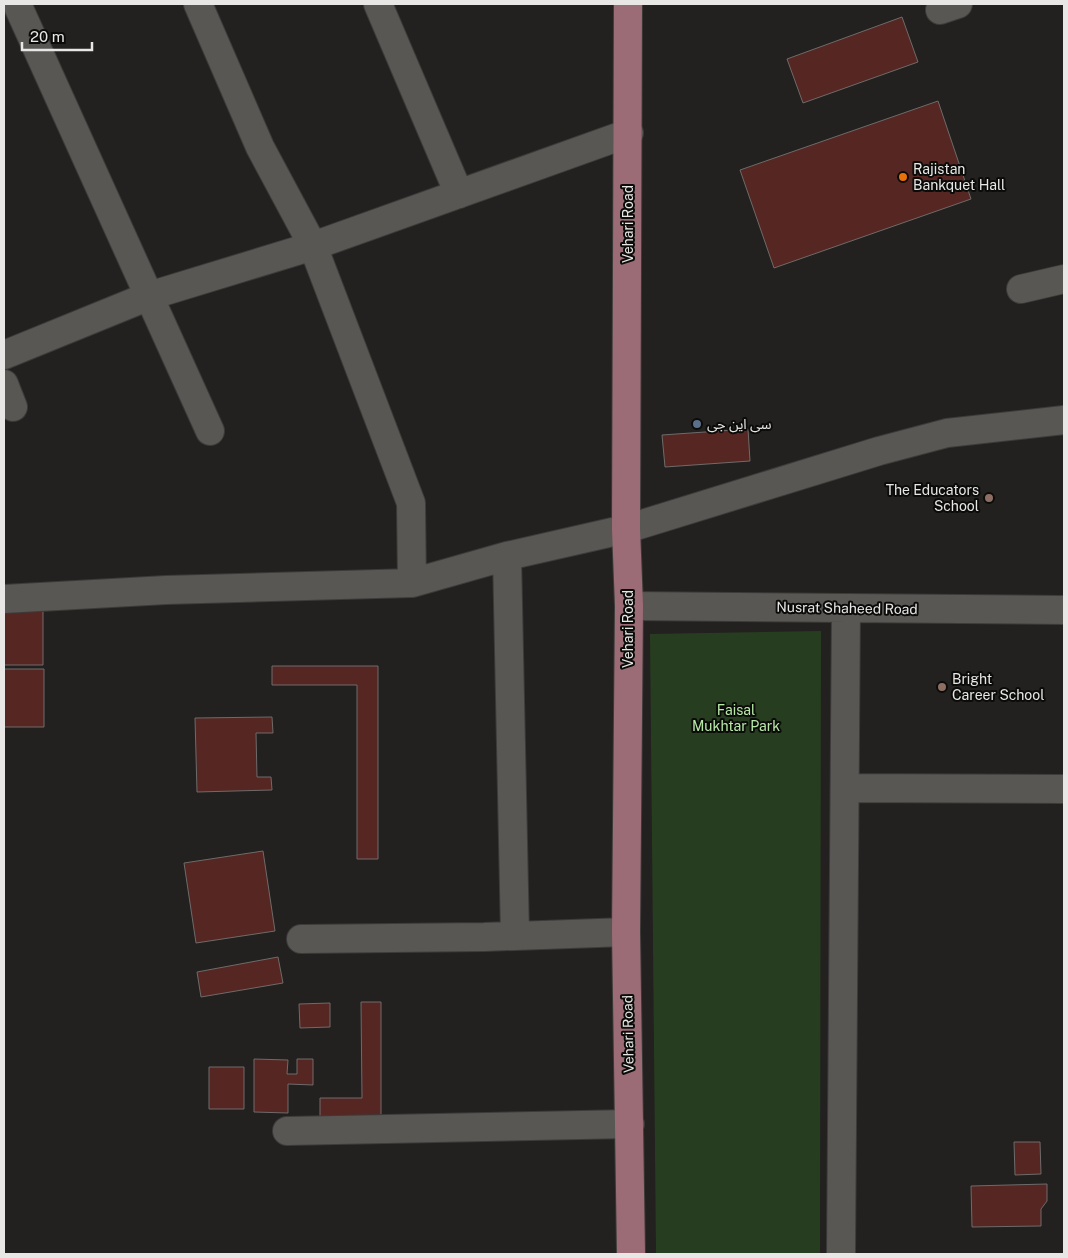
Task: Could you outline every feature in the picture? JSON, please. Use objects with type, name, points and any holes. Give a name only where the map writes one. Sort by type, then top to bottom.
[{"type":"main road","name":"Vehari Road","points":[[628,4],[626,529],[629,606],[626,932],[631,1254]]},
{"type":"street","points":[[17,4],[210,431]]},
{"type":"street","points":[[198,4],[260,147],[313,246],[411,502],[412,583]]},
{"type":"street","points":[[378,4],[459,194]]},
{"type":"street","points":[[4,355],[149,296],[313,246],[629,133]]},
{"type":"street","points":[[1021,289],[1064,279]]},
{"type":"street","points":[[4,599],[175,590],[412,583],[508,556],[626,529],[879,451],[946,433],[1064,420]]},
{"type":"street","points":[[508,556],[515,936]]},
{"type":"street","name":"Nusrat Shaheed Road","points":[[629,606],[1064,610]]},
{"type":"street","points":[[841,1254],[846,608]]},
{"type":"street","points":[[845,788],[1064,789]]},
{"type":"street","points":[[301,938],[515,936],[626,932]]},
{"type":"street","points":[[287,1131],[630,1124]]},
{"type":"green space","name":"Faisal Mukhtar Park","points":[[821,631],[820,1254],[656,1254],[650,634]]},
{"type":"building","points":[[902,17],[918,62],[803,103],[787,59]]},
{"type":"building","points":[[938,101],[971,199],[774,268],[740,170]]},
{"type":"building","points":[[748,429],[750,461],[665,467],[662,435]]},
{"type":"building","points":[[4,607],[43,607],[43,665],[4,665]]},
{"type":"building","points":[[272,666],[378,666],[378,859],[357,859],[357,685],[272,685]]},
{"type":"building","points":[[4,669],[44,669],[44,727],[4,727]]},
{"type":"building","points":[[272,717],[273,733],[256,733],[257,777],[271,777],[272,790],[197,792],[195,718]]},
{"type":"building","points":[[263,851],[275,931],[196,943],[184,863]]},
{"type":"building","points":[[278,957],[283,983],[201,997],[197,972]]},
{"type":"building","points":[[361,1002],[381,1002],[381,1119],[320,1119],[320,1098],[362,1098]]},
{"type":"building","points":[[330,1003],[330,1027],[300,1028],[299,1004]]},
{"type":"building","points":[[254,1059],[288,1060],[287,1074],[297,1074],[297,1059],[313,1059],[313,1085],[288,1084],[288,1113],[254,1112]]},
{"type":"building","points":[[209,1067],[244,1067],[244,1109],[209,1109]]},
{"type":"building","points":[[1014,1142],[1040,1142],[1041,1174],[1015,1175]]},
{"type":"building","points":[[1047,1184],[1047,1201],[1041,1209],[1041,1226],[972,1227],[971,1186]]},
{"type":"place","name":"Rajistan Bankquet Hall","points":[[903,177]]},
{"type":"place","name":"سی این جی","points":[[697,424]]},
{"type":"place","name":"The Educators School","points":[[989,498]]},
{"type":"place","name":"Bright Career School","points":[[942,687]]}]
